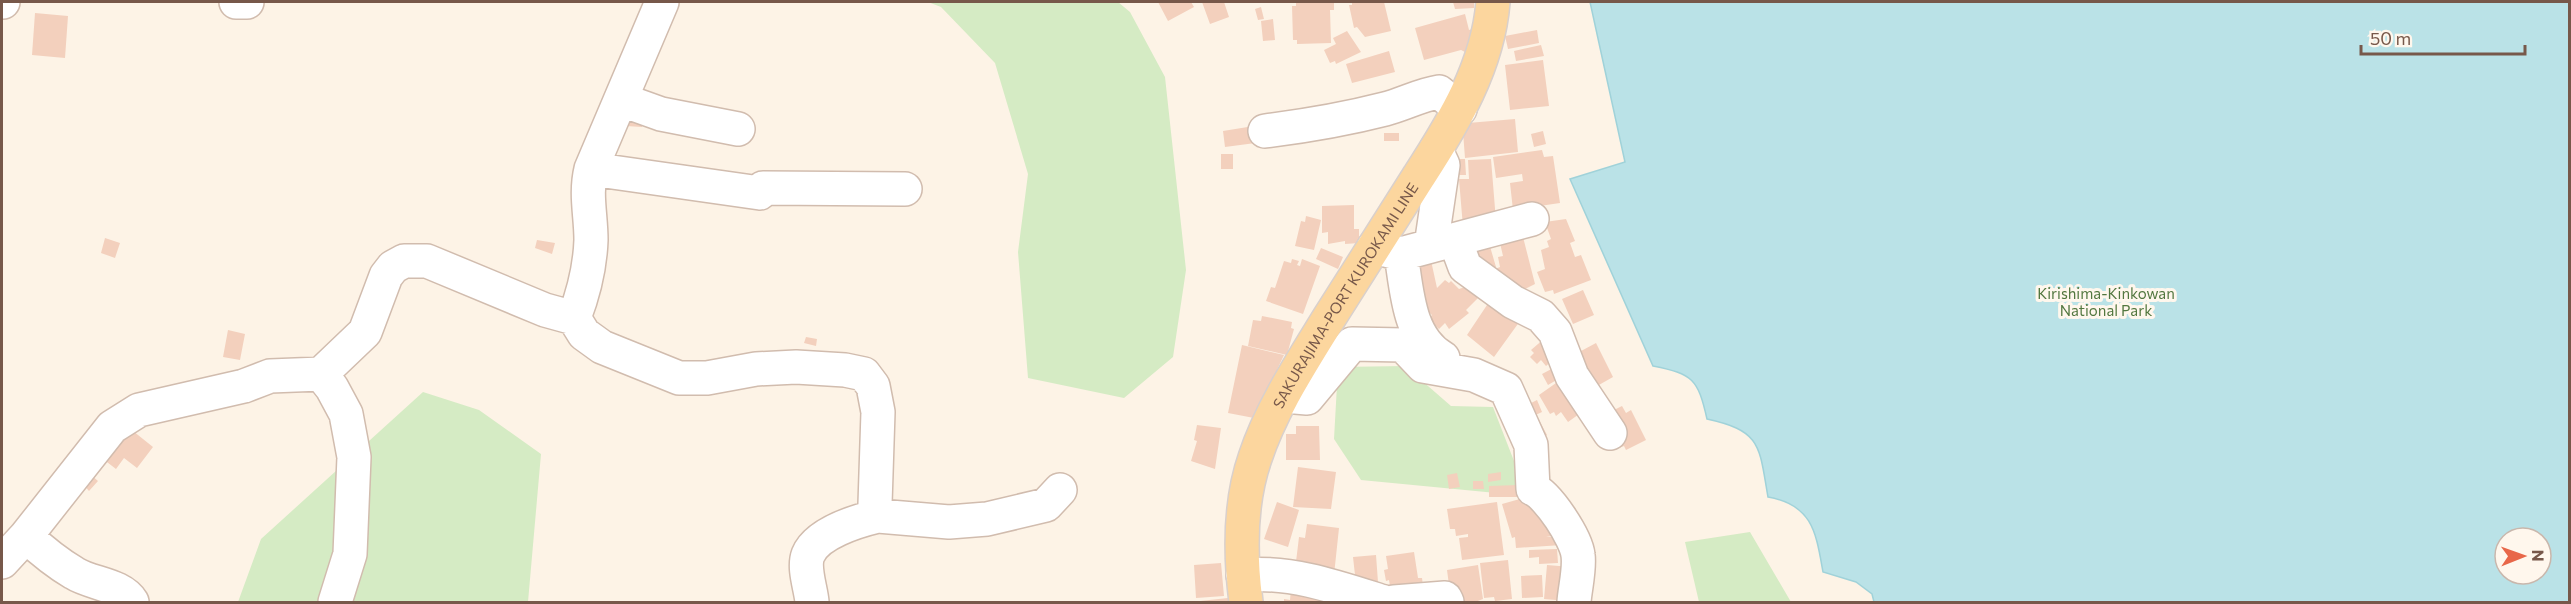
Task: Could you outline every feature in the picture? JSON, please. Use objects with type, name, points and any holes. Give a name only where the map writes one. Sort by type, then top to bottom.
[{"type":"main road","name":"SAKURAJIMA-PORT KUROKAMI LINE","points":[[1245,589],[1245,497],[1254,459],[1304,358],[1415,247],[1436,150],[1460,109],[1488,40],[1493,2]]},
{"type":"street","points":[[236,2],[247,2]]},
{"type":"street","points":[[574,318],[586,287],[591,239],[587,198],[591,169],[662,2]]},
{"type":"street","points":[[1265,131],[1309,126],[1387,108],[1421,95],[1439,92],[1460,109]]},
{"type":"street","points":[[622,100],[661,114],[738,129]]},
{"type":"street","points":[[1436,150],[1443,165],[1415,247],[1412,314],[1420,338],[1432,352],[1472,379]]},
{"type":"street","points":[[591,169],[760,193],[763,188],[905,189]]},
{"type":"street","points":[[1415,247],[1532,219]]},
{"type":"street","points":[[1415,247],[1465,267],[1513,302],[1541,316],[1555,332],[1572,376],[1610,434]]},
{"type":"street","points":[[2,562],[26,536],[112,427],[139,410],[244,386],[270,376],[321,374],[366,332],[386,276],[393,267],[404,261],[426,261],[545,310],[574,318],[584,334],[602,347],[680,378],[707,378],[756,369],[796,367],[845,370],[864,375],[873,386],[878,412],[875,504],[878,516]]},
{"type":"street","points":[[1284,396],[1307,398],[1352,344],[1403,345],[1424,366],[1506,388],[1531,445],[1533,489],[1543,494],[1574,543],[1578,555],[1574,603]]},
{"type":"street","points":[[321,374],[346,414],[354,457],[350,554],[334,603]]},
{"type":"street","points":[[812,603],[807,564],[812,533],[878,516],[949,522],[987,519],[1046,505],[1060,490]]},
{"type":"street","points":[[26,536],[46,554],[74,573],[88,581],[119,591],[129,597],[132,603]]},
{"type":"street","points":[[1245,589],[1267,573],[1320,581],[1384,603]]},
{"type":"street","points":[[1394,603],[1445,598],[1447,603]]},
{"type":"green space","points":[[928,2],[1118,2],[1130,12],[1165,77],[1186,270],[1173,357],[1124,398],[1028,378],[1018,252],[1028,174],[995,63],[941,7]]},
{"type":"green space","points":[[1405,366],[1451,406],[1493,407],[1514,461],[1517,495],[1361,480],[1334,439],[1338,367]]},
{"type":"green space","points":[[423,392],[479,410],[541,454],[528,602],[238,602],[261,539]]},
{"type":"green space","points":[[1750,532],[1791,602],[1699,602],[1685,542]]},
{"type":"water","name":"Kirishima-Kinkowan National Park","points":[[1590,2],[2569,2],[2569,602],[1874,602],[1872,594],[1856,582],[1823,572],[1818,545],[1810,523],[1795,507],[1768,497],[1755,443],[1738,429],[1707,419],[1697,387],[1692,380],[1677,372],[1653,366],[1570,179],[1625,162]]},
{"type":"building","points":[[1158,2],[1191,2],[1194,7],[1168,21]]},
{"type":"building","points":[[1202,2],[1224,2],[1229,17],[1210,24]]},
{"type":"building","points":[[1296,2],[1334,2],[1334,10],[1330,10],[1331,43],[1297,44],[1297,40],[1293,40],[1292,6],[1296,6]]},
{"type":"building","points":[[1352,2],[1384,2],[1391,31],[1365,37],[1357,27],[1354,28],[1349,5],[1352,5]]},
{"type":"building","points":[[1453,2],[1474,2],[1474,8],[1455,9]]},
{"type":"building","points":[[1261,7],[1264,19],[1258,20],[1255,9]]},
{"type":"building","points":[[35,13],[68,16],[65,58],[32,55]]},
{"type":"building","points":[[1465,14],[1469,30],[1475,28],[1467,53],[1461,50],[1424,60],[1415,28]]},
{"type":"building","points":[[1273,19],[1275,40],[1263,41],[1261,21]]},
{"type":"building","points":[[1537,30],[1539,43],[1508,49],[1505,36]]},
{"type":"building","points":[[1347,31],[1361,52],[1336,64],[1335,61],[1330,63],[1324,50],[1336,44],[1333,38]]},
{"type":"building","points":[[1541,45],[1544,56],[1516,61],[1514,51]]},
{"type":"building","points":[[1389,51],[1395,72],[1352,83],[1346,64]]},
{"type":"building","points":[[1543,60],[1549,106],[1510,110],[1505,65]]},
{"type":"building","points":[[627,113],[643,115],[642,127],[626,126]]},
{"type":"building","points":[[1515,119],[1518,152],[1465,158],[1463,132],[1468,123]]},
{"type":"building","points":[[1260,125],[1263,142],[1225,147],[1223,131]]},
{"type":"building","points":[[1543,131],[1546,144],[1534,147],[1531,134]]},
{"type":"building","points":[[1384,133],[1399,133],[1399,141],[1384,141]]},
{"type":"building","points":[[1542,150],[1544,157],[1553,156],[1560,203],[1513,210],[1510,183],[1523,181],[1522,174],[1496,178],[1493,157]]},
{"type":"building","points":[[1221,154],[1233,154],[1233,169],[1221,169]]},
{"type":"building","points":[[1456,159],[1465,159],[1466,175],[1457,175]]},
{"type":"building","points":[[1491,159],[1496,221],[1463,227],[1459,179],[1469,179],[1468,160]]},
{"type":"building","points":[[1354,205],[1354,229],[1359,229],[1359,243],[1345,244],[1345,241],[1328,244],[1328,232],[1322,233],[1322,206]]},
{"type":"building","points":[[1306,216],[1321,220],[1314,250],[1295,246],[1301,221],[1305,222]]},
{"type":"building","points":[[1566,219],[1575,241],[1570,243],[1575,257],[1581,255],[1591,280],[1554,294],[1553,290],[1545,292],[1537,272],[1545,269],[1541,250],[1549,247],[1547,241],[1551,239],[1545,222]]},
{"type":"building","points":[[1523,237],[1535,284],[1525,289],[1506,284],[1495,269],[1500,267],[1498,257],[1503,256],[1500,243]]},
{"type":"building","points":[[105,238],[120,243],[115,258],[101,253]]},
{"type":"building","points":[[537,240],[555,243],[552,254],[535,248]]},
{"type":"building","points":[[1489,243],[1496,267],[1478,272],[1463,251]]},
{"type":"building","points":[[1321,248],[1343,257],[1338,269],[1316,259]]},
{"type":"building","points":[[1430,256],[1437,288],[1445,280],[1449,283],[1451,281],[1459,289],[1468,286],[1478,298],[1466,310],[1469,313],[1449,329],[1445,323],[1439,329],[1429,319],[1432,315],[1421,305],[1410,265]]},
{"type":"building","points":[[1292,259],[1299,261],[1297,265],[1300,266],[1302,259],[1320,266],[1303,314],[1266,301],[1271,287],[1275,288],[1284,261],[1291,263]]},
{"type":"building","points":[[1583,290],[1594,315],[1573,324],[1562,299]]},
{"type":"building","points":[[1489,302],[1520,321],[1494,357],[1467,335]]},
{"type":"building","points":[[1262,316],[1292,322],[1291,328],[1294,329],[1287,355],[1248,346],[1253,320],[1261,321]]},
{"type":"building","points":[[228,330],[245,334],[240,360],[223,357]]},
{"type":"building","points":[[806,337],[817,339],[816,346],[804,343]]},
{"type":"building","points":[[1545,338],[1559,355],[1546,366],[1541,360],[1537,364],[1530,357],[1534,353],[1531,350]]},
{"type":"building","points":[[1596,343],[1613,377],[1590,390],[1568,358]]},
{"type":"building","points":[[1242,345],[1284,355],[1254,418],[1228,413]]},
{"type":"building","points":[[1559,365],[1565,375],[1548,385],[1542,374]]},
{"type":"building","points":[[1566,376],[1582,412],[1568,422],[1561,412],[1556,416],[1554,412],[1550,414],[1539,395]]},
{"type":"building","points":[[1537,400],[1542,412],[1527,419],[1521,408]]},
{"type":"building","points":[[1622,406],[1626,413],[1631,410],[1646,440],[1626,450],[1624,446],[1619,448],[1607,422],[1606,414]]},
{"type":"building","points":[[1539,420],[1547,435],[1537,441],[1529,425]]},
{"type":"building","points":[[1197,425],[1221,428],[1215,469],[1191,461],[1197,441],[1194,440]]},
{"type":"building","points":[[1296,426],[1319,426],[1320,460],[1286,460],[1286,434],[1296,434]]},
{"type":"building","points":[[128,427],[153,447],[137,468],[124,458],[116,469],[103,459]]},
{"type":"building","points":[[1298,467],[1336,472],[1331,509],[1293,507]]},
{"type":"building","points":[[1501,472],[1501,480],[1488,482],[1488,474]]},
{"type":"building","points":[[1457,473],[1460,487],[1449,489],[1447,475]]},
{"type":"building","points":[[90,474],[98,481],[89,491],[82,483]]},
{"type":"building","points":[[1473,481],[1483,481],[1484,489],[1473,489]]},
{"type":"building","points":[[1518,485],[1518,497],[1489,497],[1489,486]]},
{"type":"building","points":[[1537,494],[1559,534],[1546,537],[1562,536],[1562,545],[1516,548],[1515,537],[1512,538],[1502,504]]},
{"type":"building","points":[[1277,502],[1299,510],[1288,547],[1264,539]]},
{"type":"building","points":[[1497,502],[1504,555],[1462,560],[1459,538],[1468,537],[1468,534],[1456,536],[1455,529],[1450,529],[1447,509]]},
{"type":"building","points":[[1307,524],[1339,528],[1334,575],[1295,570],[1299,537],[1305,538]]},
{"type":"building","points":[[1557,549],[1558,563],[1539,564],[1539,557],[1529,558],[1529,550]]},
{"type":"building","points":[[1414,552],[1418,578],[1422,578],[1424,593],[1392,598],[1389,580],[1386,581],[1384,570],[1388,569],[1386,556]]},
{"type":"building","points":[[1376,555],[1378,582],[1356,584],[1353,557]]},
{"type":"building","points":[[1508,560],[1512,599],[1495,601],[1494,597],[1484,598],[1480,563]]},
{"type":"building","points":[[1221,563],[1224,596],[1196,598],[1194,565]]},
{"type":"building","points":[[1478,565],[1483,599],[1475,602],[1452,602],[1454,584],[1449,585],[1447,570]]},
{"type":"building","points":[[1547,565],[1571,567],[1568,601],[1544,599]]},
{"type":"building","points":[[1542,575],[1543,597],[1522,598],[1521,576]]},
{"type":"building","points":[[1291,588],[1329,592],[1328,602],[1284,602],[1284,599],[1290,600]]},
{"type":"building","points":[[1228,598],[1228,602],[1200,601]]}]
